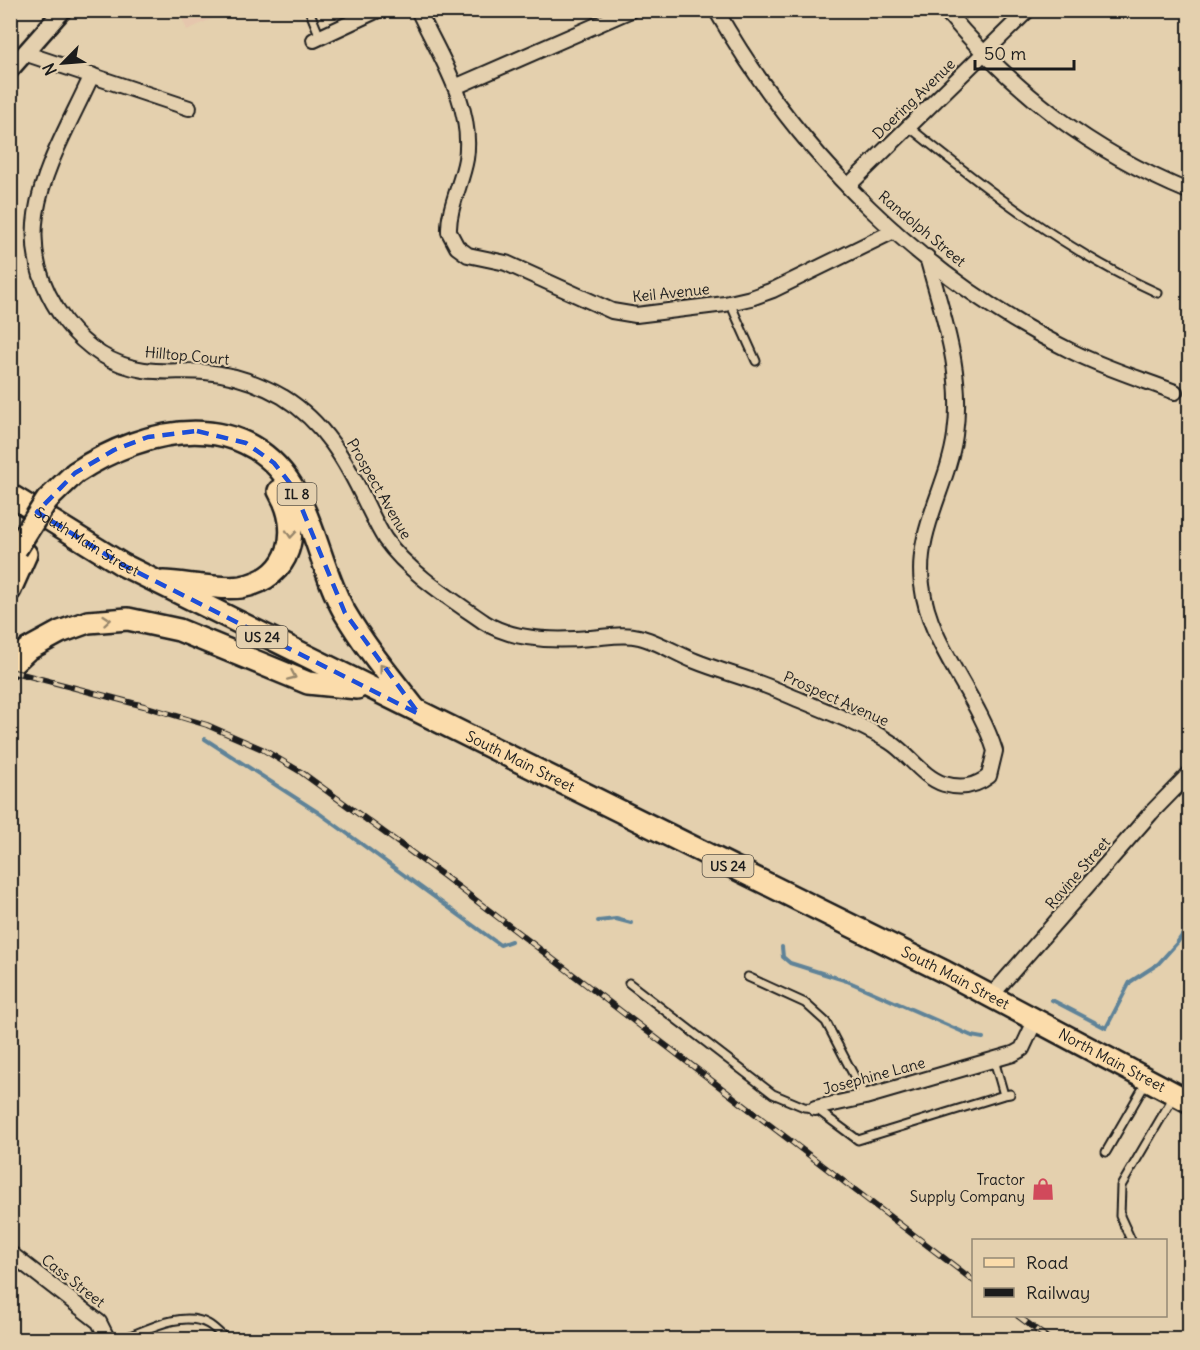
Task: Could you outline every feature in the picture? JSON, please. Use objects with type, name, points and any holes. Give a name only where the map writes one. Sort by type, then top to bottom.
[{"type":"main road","name":"IL 8","points":[[10,590],[17,555],[79,477],[114,450],[171,432],[197,431],[227,436],[260,452],[274,464],[298,495],[329,580],[345,613],[419,714]]},
{"type":"main road","name":"IL 8","points":[[79,477],[141,450],[189,443],[208,443],[239,453],[257,465],[275,484],[289,508],[292,526],[287,554],[270,574],[249,584],[233,587],[154,582]]},
{"type":"main road","name":"South Main Street","points":[[10,495],[68,533],[154,582],[1036,1019]]},
{"type":"main road","points":[[10,666],[27,650],[51,636],[88,622],[107,619],[143,622],[179,630],[308,683],[371,690]]},
{"type":"main road","name":"North Main Street","points":[[1036,1019],[1183,1098]]},
{"type":"street","points":[[10,70],[63,10]]},
{"type":"street","points":[[317,38],[378,10]]},
{"type":"street","points":[[418,10],[455,87],[631,10]]},
{"type":"street","name":"Randolph Street","points":[[716,10],[742,55],[784,113],[848,186],[894,231],[990,304],[1043,336],[1089,359],[1174,392]]},
{"type":"street","points":[[945,10],[1006,78],[1091,143],[1125,164],[1190,192]]},
{"type":"street","name":"Doering Avenue","points":[[848,186],[1028,10]]},
{"type":"street","points":[[24,53],[189,108]]},
{"type":"street","name":"Hilltop Court","points":[[92,75],[50,158],[36,195],[31,228],[31,249],[45,291],[83,342],[110,360],[144,370],[206,372],[263,387]]},
{"type":"street","name":"Keil Avenue","points":[[455,87],[466,123],[467,148],[461,184],[449,224],[453,242],[468,255],[506,263],[620,313],[636,315],[730,303],[773,290],[894,231]]},
{"type":"street","name":"Prospect Avenue","points":[[263,387],[296,406],[332,441],[347,465],[383,537],[402,560],[491,626],[521,635],[552,638],[640,637],[700,663],[771,688],[870,731],[889,741],[936,780],[969,787],[989,776],[995,751],[932,624],[921,584],[924,535],[951,456],[959,390],[956,366],[927,257]]},
{"type":"street","name":"Ravine Street","points":[[991,996],[1151,813],[1190,773]]},
{"type":"street","name":"Josephine Lane","points":[[815,1108],[865,1097],[994,1060],[1022,1049],[1036,1019]]},
{"type":"street","name":"Cass Street","points":[[10,1253],[99,1322],[108,1340]]},
{"type":"lane","points":[[309,10],[317,38]]},
{"type":"lane","points":[[909,127],[996,198],[1122,277],[1158,293]]},
{"type":"lane","points":[[730,303],[756,362]]},
{"type":"lane","points":[[748,977],[805,1003],[826,1022],[865,1097]]},
{"type":"lane","name":"Josephine Lane","points":[[629,983],[773,1094],[804,1107],[815,1108]]},
{"type":"lane","points":[[815,1108],[858,1140],[1007,1094],[994,1060]]},
{"type":"lane","points":[[1106,1152],[1148,1079]]},
{"type":"lane","points":[[1131,1239],[1120,1216],[1121,1186],[1183,1098]]},
{"type":"lane","points":[[120,1340],[166,1323],[191,1319],[208,1324],[227,1340]]},
{"type":"highlighted area","points":[[197,431],[246,443],[274,463],[293,487],[345,613],[419,714],[123,565],[37,512],[75,473],[114,450],[148,437]]},
{"type":"shaded area","points":[[179,11],[229,11],[187,30]]},
{"type":"waterway","points":[[205,739],[319,813],[500,945],[511,941]]},
{"type":"waterway","points":[[598,921],[616,919],[631,923]]},
{"type":"waterway","points":[[1052,1000],[1106,1028],[1130,982],[1158,964],[1190,924]]},
{"type":"waterway","points":[[782,947],[783,957],[790,963],[847,981],[972,1036],[983,1038]]},
{"type":"railway","points":[[10,671],[207,725],[262,749],[301,772],[444,876],[972,1279]]},
{"type":"railway","points":[[1019,1317],[1050,1340]]},
{"type":"place","name":"Tractor Supply Company","points":[[1043,1189]]}]
